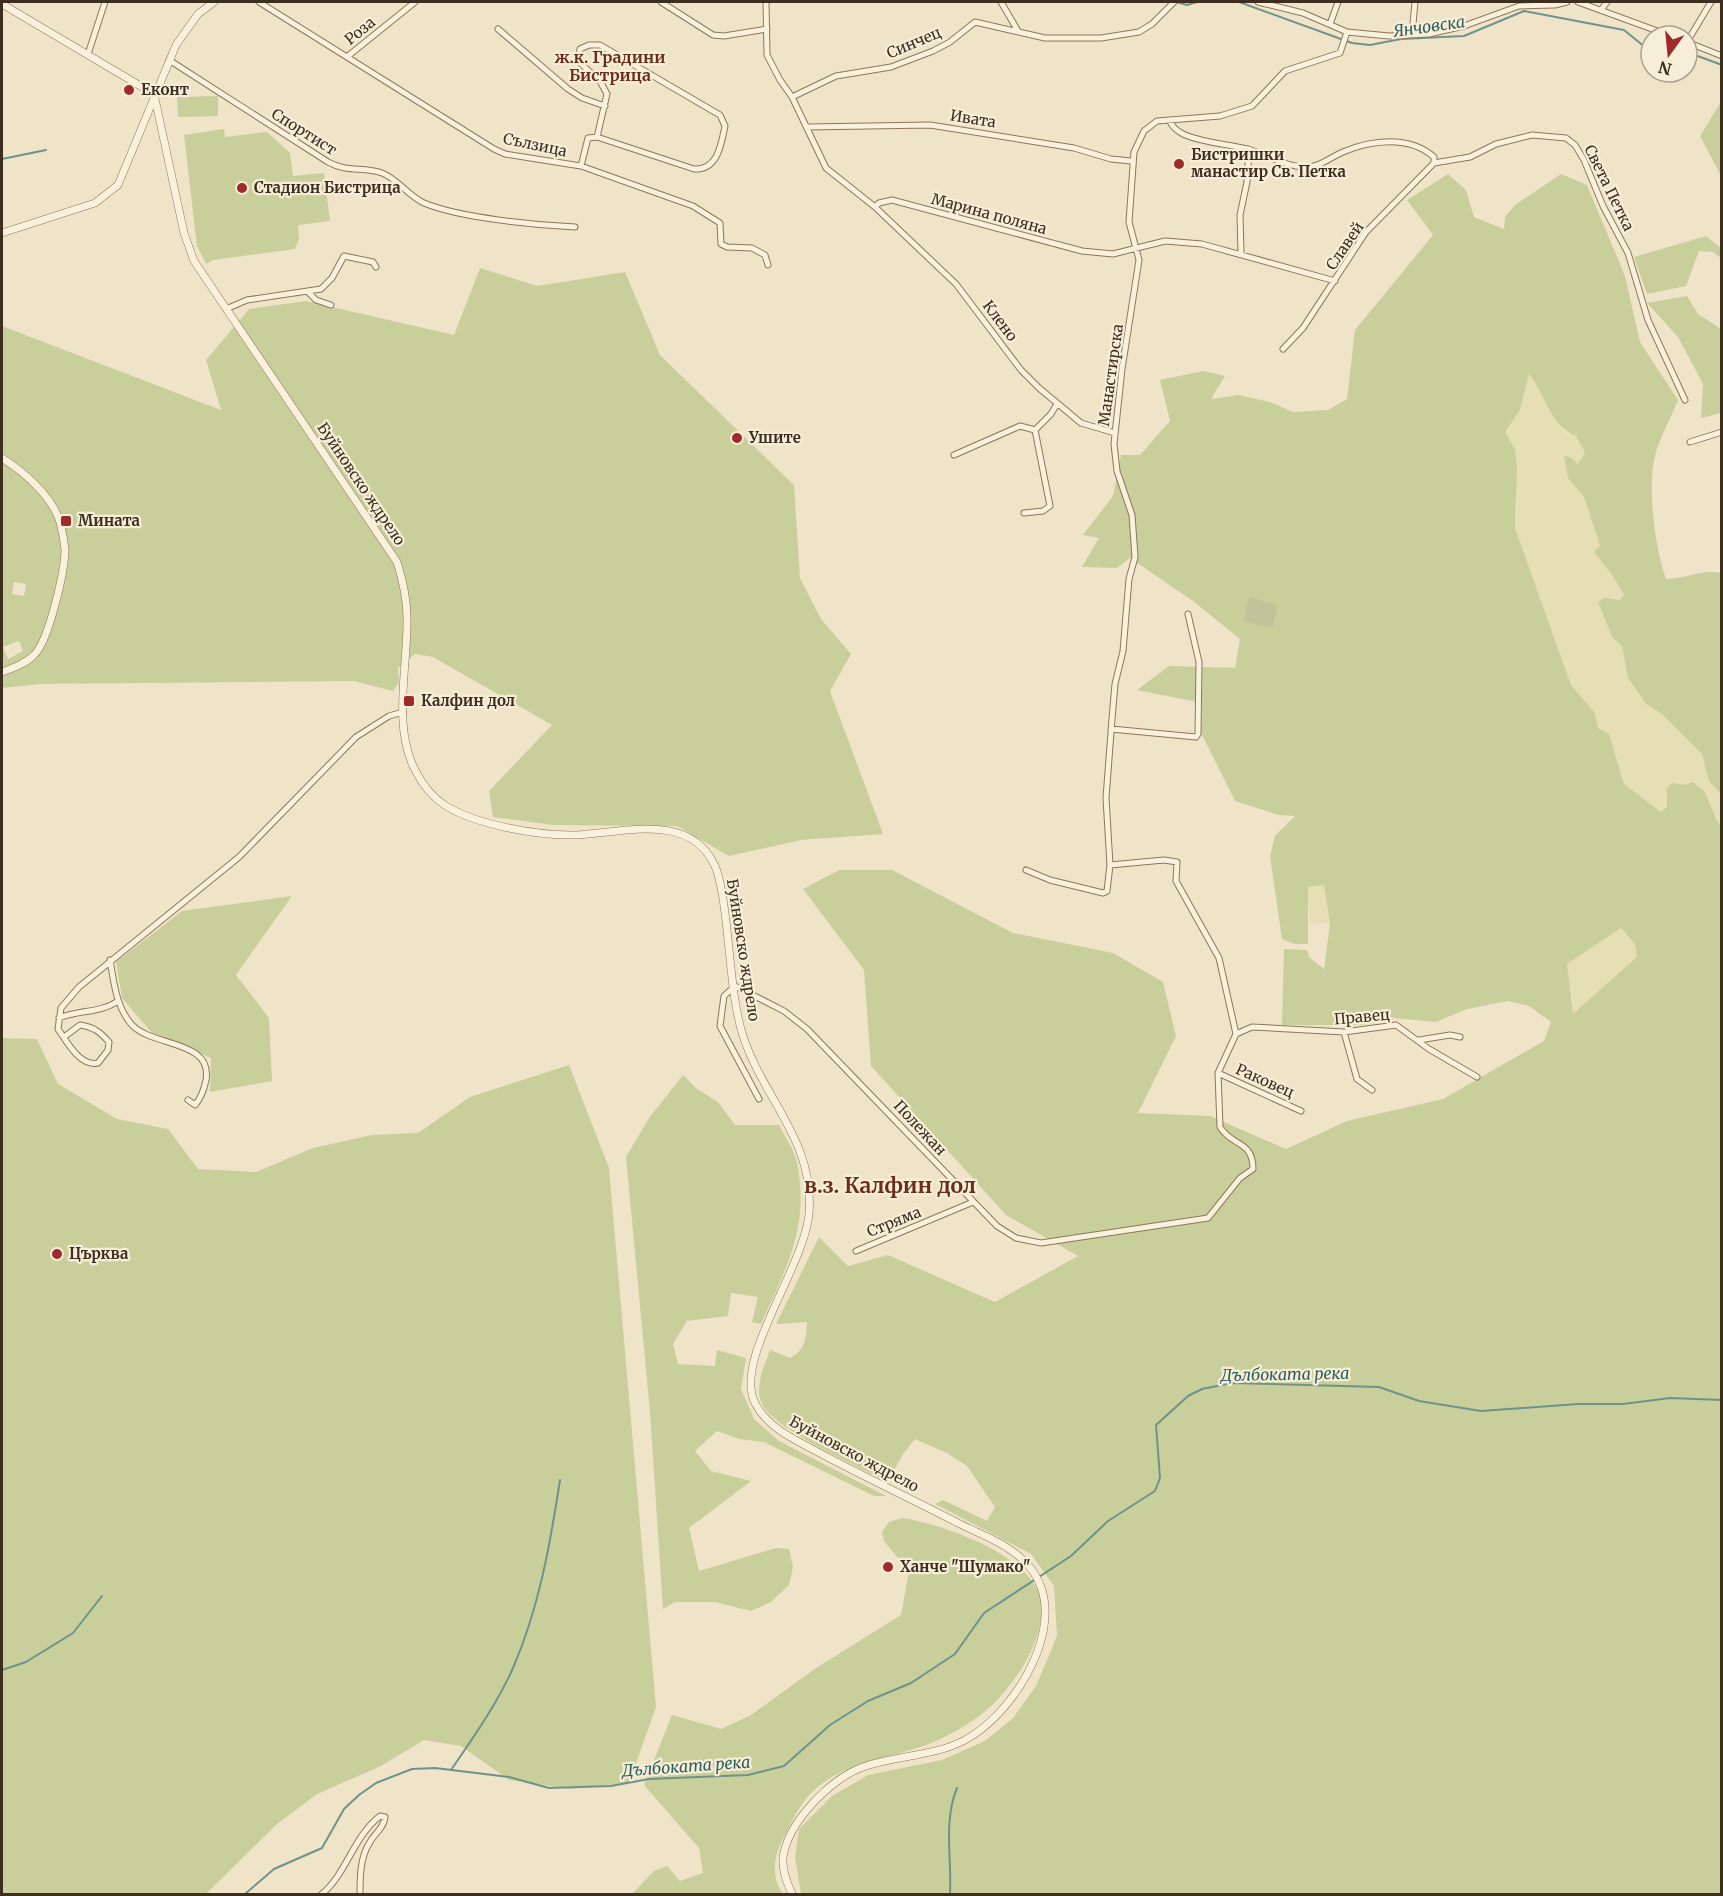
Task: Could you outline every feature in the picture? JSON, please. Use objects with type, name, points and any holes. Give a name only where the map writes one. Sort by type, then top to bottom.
[{"type":"street","points":[[88,54],[105,2]]},
{"type":"street","points":[[2,233],[87,206],[108,195],[126,170],[154,94],[162,81],[182,33],[213,2]]},
{"type":"street","name":"Сълзица","points":[[259,2],[505,154],[581,166],[693,206],[720,223],[719,241],[723,246],[752,248],[765,255],[768,265]]},
{"type":"street","name":"Роза","points":[[348,56],[415,2]]},
{"type":"street","points":[[661,2],[713,35],[724,36],[767,29]]},
{"type":"street","points":[[767,2],[767,55],[792,97],[826,168],[875,207]]},
{"type":"street","points":[[1001,2],[1018,31]]},
{"type":"street","points":[[1258,2],[1304,13],[1347,32],[1371,36],[1412,35],[1464,26],[1519,6],[1555,5],[1567,2]]},
{"type":"street","points":[[1330,24],[1338,2]]},
{"type":"street","points":[[1412,35],[1415,2]]},
{"type":"street","points":[[1578,2],[1639,24]]},
{"type":"street","points":[[1601,10],[1607,2]]},
{"type":"street","points":[[1698,24],[1711,2]]},
{"type":"street","name":"Синчец","points":[[792,97],[836,76],[884,69],[933,51],[950,42],[975,22],[1062,40],[1121,36],[1138,32],[1152,24],[1174,3]]},
{"type":"street","points":[[2,4],[154,94]]},
{"type":"street","points":[[498,28],[568,89],[582,98],[605,106]]},
{"type":"street","name":"Манастирска","points":[[1026,870],[1050,880],[1103,893],[1107,891],[1110,865],[1106,798],[1111,729],[1115,684],[1123,651],[1128,582],[1134,557],[1132,515],[1117,471],[1115,433],[1122,369],[1138,273],[1137,247],[1129,222],[1131,161],[1144,131],[1158,121],[1227,115],[1252,106],[1285,71],[1340,53],[1347,32]]},
{"type":"street","points":[[581,166],[588,138],[597,137],[694,170],[705,170],[713,163],[725,126],[720,115],[600,45],[589,45],[580,49],[578,61],[606,87],[605,106],[597,137]]},
{"type":"street","points":[[1699,47],[1722,56]]},
{"type":"street","name":"Спортист","points":[[169,60],[328,162],[352,171],[383,173],[423,202],[452,211],[543,225],[575,227]]},
{"type":"street","name":"Буйновско ждрело","points":[[154,94],[184,233],[194,261],[397,562],[405,587],[407,616],[403,712],[405,742],[412,766],[426,788],[442,804],[461,814],[524,830],[555,834],[666,829],[687,837],[703,849],[712,860],[719,878],[742,1034],[766,1086],[794,1132],[809,1177],[809,1213],[796,1264],[751,1368],[749,1386],[755,1403],[766,1419],[782,1432],[850,1470],[1002,1545],[1025,1561],[1042,1589],[1046,1609],[1043,1636],[1032,1666],[1000,1711],[981,1730],[963,1741],[938,1751],[859,1768],[838,1780],[814,1802],[796,1825],[785,1849],[783,1862],[786,1881],[792,1894]]},
{"type":"street","points":[[1169,120],[1175,129],[1185,135],[1249,150],[1304,167],[1316,165],[1343,152],[1376,141],[1394,142],[1428,152],[1434,157],[1434,163]]},
{"type":"street","name":"Ивата","points":[[807,128],[930,125],[1074,148],[1111,159],[1131,161]]},
{"type":"street","name":"Света Петка","points":[[1434,163],[1470,157],[1496,144],[1532,135],[1566,138],[1575,146],[1584,160],[1603,206],[1628,253],[1648,320],[1685,400]]},
{"type":"street","points":[[1241,253],[1240,215],[1247,182],[1249,150]]},
{"type":"street","name":"Славей","points":[[1283,349],[1303,328],[1366,232],[1434,163]]},
{"type":"street","name":"Марина поляна","points":[[875,207],[879,203],[892,200],[1082,251],[1113,254],[1165,241],[1202,244],[1335,281]]},
{"type":"street","name":"Клено","points":[[875,207],[956,284],[1021,370],[1057,404],[1081,423],[1115,433]]},
{"type":"street","points":[[226,309],[247,300],[321,290],[328,283],[344,256],[374,262],[376,267]]},
{"type":"street","points":[[309,293],[316,300],[331,305]]},
{"type":"street","points":[[1035,430],[1051,414],[1057,404]]},
{"type":"street","points":[[954,455],[1020,426],[1035,430]]},
{"type":"street","points":[[1024,513],[1047,510],[1050,506],[1035,430]]},
{"type":"street","points":[[1690,442],[1722,432]]},
{"type":"street","points":[[2,458],[29,480],[53,506],[60,522],[65,549],[62,569],[41,645],[26,662],[2,672]]},
{"type":"street","points":[[1111,729],[1196,736],[1198,734],[1199,662],[1188,614]]},
{"type":"street","points":[[64,1037],[80,1025],[92,1027],[109,1042],[108,1050],[98,1063],[87,1064],[64,1037],[58,1029],[61,1008],[79,987],[239,857],[356,737],[389,716],[403,712]]},
{"type":"street","points":[[1110,865],[1164,860],[1177,862],[1176,881],[1218,958],[1236,1034],[1218,1073]]},
{"type":"street","points":[[110,960],[118,1001],[124,1016],[140,1032],[161,1042],[191,1050],[201,1057],[206,1066],[205,1087],[195,1106],[188,1100]]},
{"type":"street","points":[[735,986],[724,996],[720,1026],[759,1099]]},
{"type":"street","name":"Полежан","points":[[735,986],[784,1011],[807,1029],[997,1226],[1016,1238],[1041,1243],[1208,1218],[1240,1178],[1253,1169],[1253,1156],[1225,1134],[1220,1127],[1218,1073]]},
{"type":"street","points":[[59,1018],[86,1010],[107,1008],[118,1001]]},
{"type":"street","name":"Правец","points":[[1236,1034],[1252,1027],[1344,1032],[1396,1025],[1437,1055],[1477,1077]]},
{"type":"street","points":[[1344,1032],[1357,1079],[1372,1090]]},
{"type":"street","points":[[1419,1040],[1450,1035],[1460,1037]]},
{"type":"street","name":"Раковец","points":[[1218,1073],[1301,1111]]},
{"type":"street","name":"Стряма","points":[[856,1251],[974,1202]]},
{"type":"street","points":[[322,1894],[334,1884],[363,1833],[380,1816],[385,1817],[382,1827],[369,1843],[362,1861],[360,1894]]},
{"type":"shaded area","points":[[1529,373],[1564,432],[1576,436],[1585,453],[1578,464],[1564,456],[1568,478],[1584,497],[1600,547],[1594,552],[1613,576],[1624,596],[1620,600],[1604,598],[1598,602],[1612,636],[1622,646],[1628,678],[1646,704],[1662,714],[1702,754],[1709,781],[1721,794],[1721,825],[1717,821],[1705,792],[1672,783],[1667,788],[1667,807],[1661,812],[1624,784],[1609,734],[1598,728],[1595,713],[1571,685],[1515,528],[1517,503],[1504,432],[1520,410]]},
{"type":"shaded area","points":[[1324,884],[1330,924],[1310,923],[1307,887]]},
{"type":"shaded area","points":[[1620,928],[1635,944],[1638,957],[1573,1015],[1567,964]]},
{"type":"green space","points":[[218,96],[218,116],[178,117],[177,97]]},
{"type":"green space","points":[[1721,102],[1721,176],[1700,136]]},
{"type":"green space","name":"Стадион Бистрица","points":[[224,129],[225,137],[267,132],[290,153],[293,176],[324,173],[330,221],[298,225],[299,239],[295,249],[213,260],[206,264],[197,246],[184,135]]},
{"type":"green space","points":[[1448,174],[1466,190],[1474,217],[1504,229],[1505,217],[1515,205],[1561,174],[1587,185],[1625,276],[1640,342],[1678,400],[1658,445],[1652,474],[1654,520],[1666,579],[1707,572],[1721,573],[1721,794],[1709,781],[1702,754],[1662,714],[1646,704],[1628,678],[1622,646],[1612,637],[1598,602],[1604,598],[1620,600],[1624,595],[1613,576],[1594,552],[1600,546],[1584,497],[1568,478],[1564,456],[1570,457],[1578,464],[1585,453],[1576,436],[1567,432],[1554,418],[1529,374],[1520,410],[1505,432],[1515,449],[1517,468],[1515,528],[1571,685],[1595,713],[1598,728],[1609,734],[1624,784],[1661,812],[1667,807],[1667,788],[1672,783],[1684,785],[1693,782],[1705,792],[1717,821],[1721,825],[1721,1894],[801,1894],[795,1857],[799,1829],[832,1796],[868,1775],[942,1760],[985,1741],[1013,1718],[1036,1686],[1057,1636],[1054,1586],[1031,1554],[935,1504],[943,1500],[987,1521],[995,1507],[967,1466],[947,1453],[915,1439],[903,1454],[888,1482],[819,1447],[769,1414],[762,1404],[759,1391],[770,1350],[790,1358],[795,1355],[804,1343],[807,1322],[776,1324],[819,1237],[848,1266],[888,1255],[995,1302],[1078,1256],[1006,1215],[871,1066],[864,970],[803,889],[839,870],[892,870],[1013,933],[1113,953],[1163,982],[1176,1036],[1138,1113],[1210,1116],[1286,1149],[1347,1121],[1443,1099],[1544,1041],[1551,1022],[1529,1006],[1508,1001],[1467,1009],[1436,1022],[1374,1016],[1370,1023],[1362,1025],[1282,1025],[1284,949],[1307,950],[1309,957],[1324,969],[1330,924],[1324,885],[1308,887],[1308,944],[1295,944],[1282,939],[1270,856],[1275,836],[1295,816],[1279,815],[1235,801],[1201,733],[1202,703],[1137,690],[1169,666],[1235,668],[1240,639],[1193,601],[1130,558],[1117,568],[1082,567],[1099,538],[1083,535],[1113,496],[1121,455],[1140,455],[1170,421],[1160,380],[1203,371],[1225,376],[1211,399],[1238,395],[1270,402],[1293,412],[1328,410],[1347,399],[1355,330],[1433,235],[1407,200]],"holes":[[[1621,928],[1635,944],[1637,957],[1573,1014],[1567,964]]]},
{"type":"green space","points":[[1706,236],[1721,248],[1721,258],[1713,252],[1699,251],[1686,286],[1647,294],[1634,257]]},
{"type":"green space","points":[[480,268],[537,286],[625,272],[660,355],[794,485],[800,578],[821,619],[851,654],[830,691],[883,834],[801,840],[729,856],[677,826],[553,825],[493,817],[489,791],[552,725],[433,657],[415,654],[398,668],[399,682],[393,691],[354,681],[40,684],[2,688],[2,326],[221,410],[206,360],[249,309],[306,301],[454,335]],"holes":[[[14,582],[26,584],[24,596],[12,594]],[[19,641],[23,651],[8,659],[3,647]]]},
{"type":"green space","points":[[1687,296],[1698,314],[1721,329],[1721,413],[1701,418],[1703,384],[1678,337],[1647,303]]},
{"type":"green space","points":[[1249,597],[1278,605],[1272,628],[1243,621]]},
{"type":"green space","points":[[292,896],[236,975],[269,1018],[272,1081],[210,1092],[211,1058],[152,1033],[122,998],[116,962],[182,911]]},
{"type":"green space","points":[[2,1038],[37,1039],[58,1084],[117,1119],[168,1129],[198,1169],[256,1172],[313,1148],[372,1135],[418,1133],[470,1097],[569,1065],[609,1168],[656,1707],[629,1783],[570,1789],[509,1780],[461,1746],[424,1740],[381,1766],[317,1794],[277,1824],[206,1894],[2,1894]]},
{"type":"green space","points":[[683,1075],[697,1089],[718,1102],[735,1125],[779,1125],[796,1158],[800,1207],[798,1227],[787,1265],[761,1324],[752,1322],[758,1297],[731,1293],[728,1316],[687,1321],[673,1344],[678,1364],[715,1366],[717,1350],[746,1358],[741,1389],[754,1419],[779,1441],[886,1496],[874,1496],[764,1442],[739,1439],[717,1431],[695,1451],[711,1471],[751,1481],[689,1528],[699,1571],[776,1548],[789,1549],[793,1567],[789,1585],[771,1602],[751,1611],[715,1602],[675,1602],[663,1609],[650,1412],[626,1157],[649,1118]]},
{"type":"green space","points":[[902,1518],[961,1534],[983,1544],[1003,1555],[1021,1569],[1034,1584],[1041,1600],[1040,1625],[1024,1665],[1014,1679],[986,1711],[953,1733],[919,1747],[849,1769],[818,1787],[799,1808],[778,1849],[775,1872],[783,1894],[632,1894],[654,1871],[667,1866],[680,1881],[703,1873],[699,1848],[644,1785],[672,1715],[721,1729],[751,1715],[816,1668],[901,1615],[909,1571],[884,1541],[882,1532],[889,1522]]},
{"type":"waterway","name":"Янчовска","points":[[1176,2],[1187,5],[1197,2]]},
{"type":"waterway","name":"Янчовска","points":[[1239,2],[1352,43],[1370,45],[1401,39],[1464,36],[1524,11],[1624,30],[1639,42]]},
{"type":"waterway","name":"Янчовска","points":[[1699,56],[1722,65]]},
{"type":"waterway","points":[[2,159],[46,150]]},
{"type":"waterway","name":"Дълбоката река","points":[[245,1894],[274,1869],[322,1848],[344,1809],[359,1795],[376,1783],[412,1769],[435,1768],[509,1777],[549,1788],[611,1786],[649,1779],[748,1775],[784,1766],[830,1725],[868,1701],[911,1683],[955,1654],[984,1613],[1071,1556],[1108,1521],[1155,1491],[1160,1478],[1156,1425],[1188,1396],[1202,1389],[1232,1383],[1379,1387],[1419,1401],[1481,1411],[1578,1404],[1623,1404],[1670,1398],[1722,1400]]},
{"type":"waterway","points":[[451,1770],[500,1695],[522,1645],[537,1599],[560,1480]]},
{"type":"waterway","points":[[2,1670],[26,1662],[73,1633],[102,1596]]},
{"type":"waterway","points":[[950,1894],[949,1827],[957,1788]]},
{"type":"place","name":"Еконт","points":[[129,90]]},
{"type":"place","name":"Бистришки манастир Св. Петка","points":[[1179,164]]},
{"type":"place","name":"Стадион Бистрица","points":[[242,188]]},
{"type":"place","name":"Ушите","points":[[737,438]]},
{"type":"place","name":"Мината","points":[[66,521]]},
{"type":"place","name":"Калфин дол","points":[[409,701]]},
{"type":"place","name":"Църква","points":[[57,1254]]},
{"type":"place","name":"Ханче \"Шумако\"","points":[[888,1567]]},
{"type":"district","name":"ж.к. Градини Бистрица","points":[[610,66]]},
{"type":"district","name":"в.з. Калфин дол","points":[[890,1186]]}]
